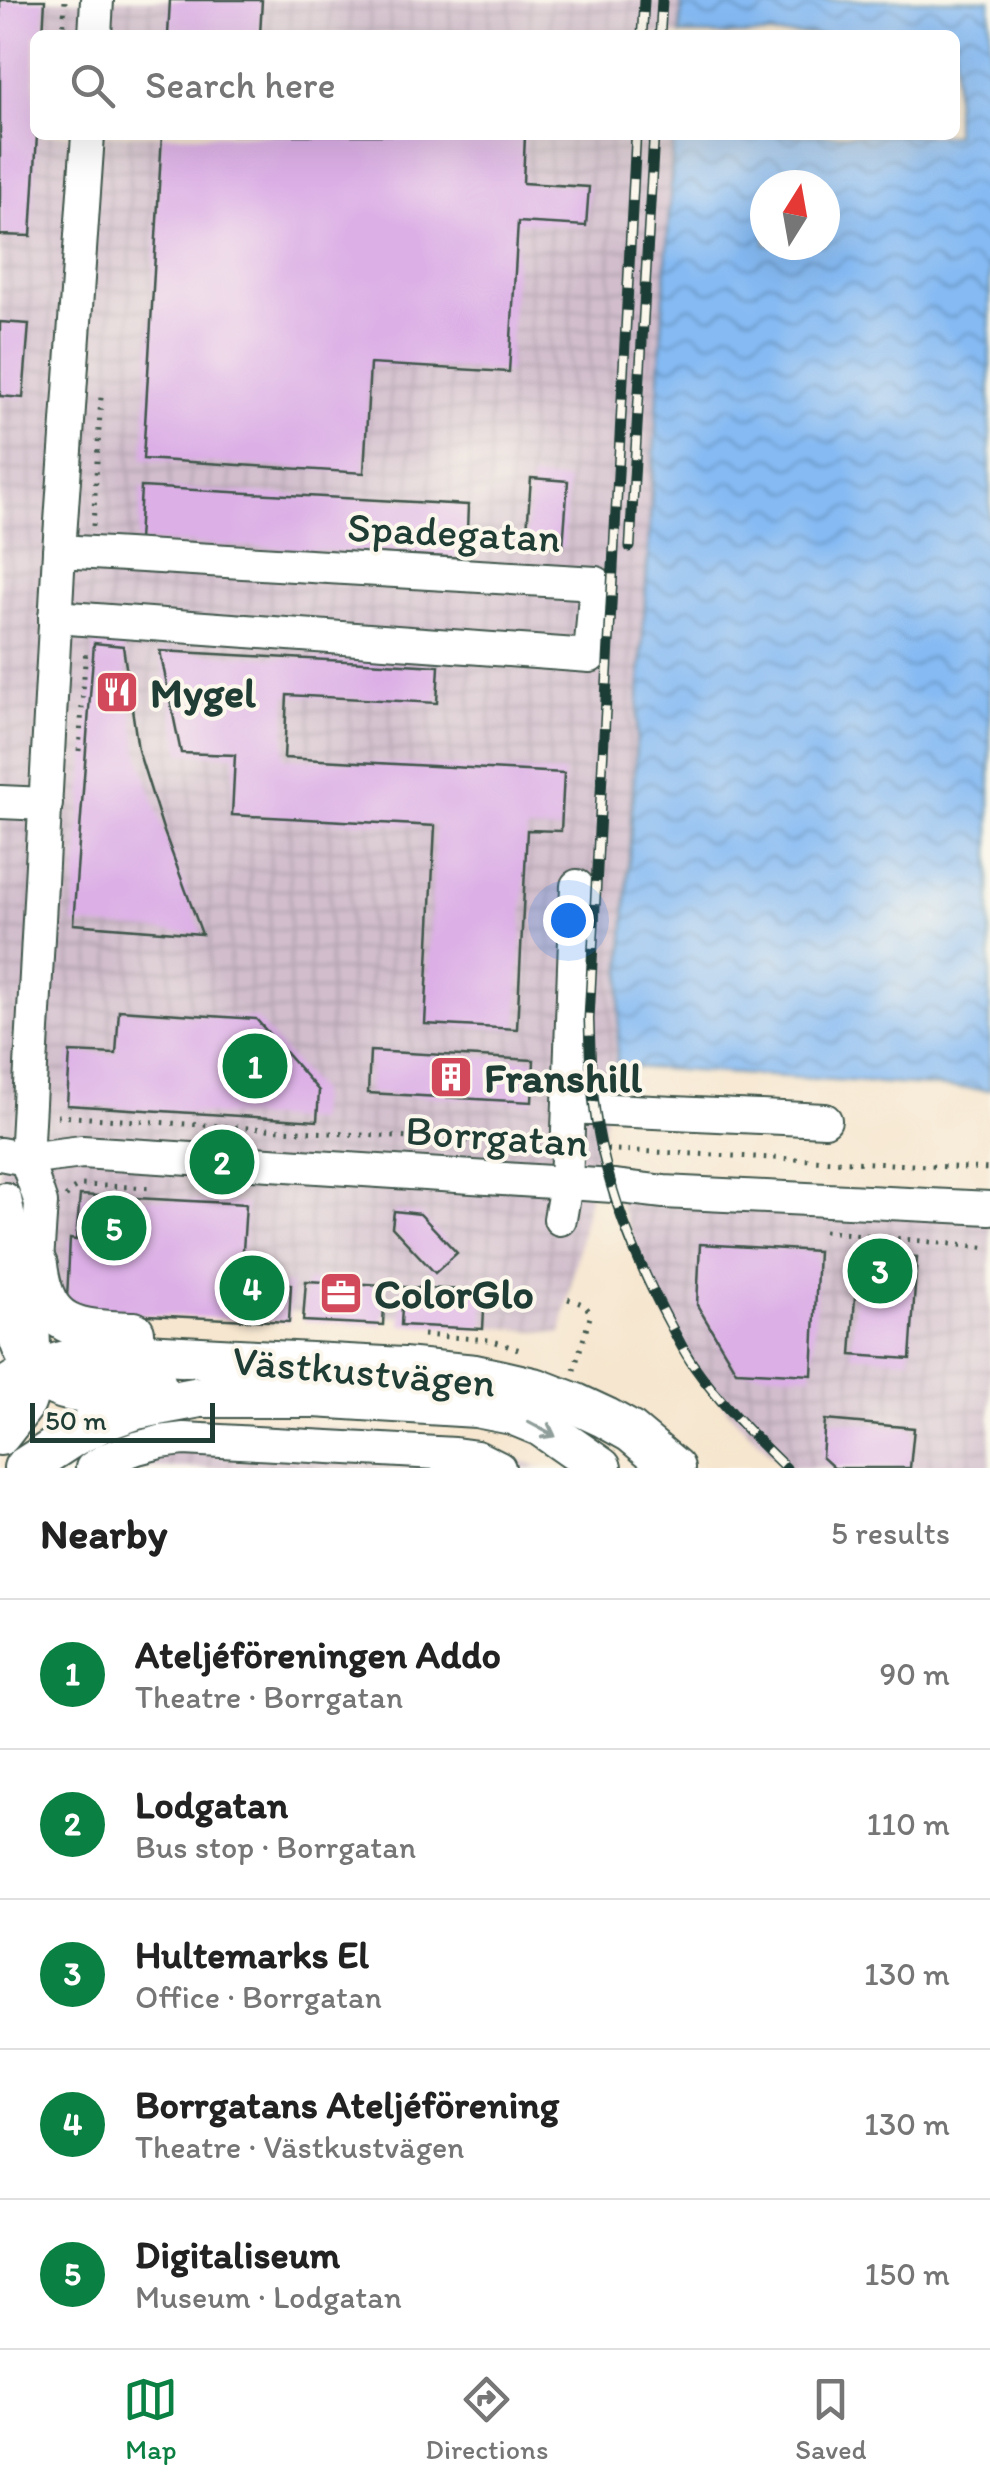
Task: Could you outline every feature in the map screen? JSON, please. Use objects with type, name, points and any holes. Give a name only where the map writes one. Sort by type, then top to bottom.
[{"type":"main road","points":[[37,1265],[46,1301],[56,1314],[84,1329],[421,1350],[475,1360],[538,1381],[575,1388]]},
{"type":"main road","name":"Västkustvägen","points":[[17,1382],[48,1364],[70,1358],[126,1353],[402,1368],[489,1378],[538,1389],[575,1388],[663,1463]]},
{"type":"main road","points":[[0,1435],[25,1403],[17,1382]]},
{"type":"main road","name":"Västkustvägen","points":[[17,1382],[108,1392],[178,1384],[314,1398]]},
{"type":"main road","name":"Västkustvägen","points":[[24,1468],[107,1419],[200,1396],[476,1407],[512,1414],[541,1426],[601,1468]]},
{"type":"street","points":[[95,30],[97,0]]},
{"type":"street","points":[[17,1382],[24,1364],[8,1326],[10,1226],[2,1212],[13,1157],[28,1114],[55,617],[88,140]]},
{"type":"street","name":"Spadegatan","points":[[55,617],[590,656],[596,583],[59,552]]},
{"type":"street","points":[[0,802],[46,804]]},
{"type":"street","points":[[560,1219],[568,1147],[578,886]]},
{"type":"street","points":[[569,1108],[825,1120]]},
{"type":"street","name":"Borrgatan","points":[[13,1157],[82,1152],[664,1192],[990,1208]]},
{"type":"street","points":[[13,1157],[42,1203],[33,1320],[36,1359],[17,1382]]},
{"type":"street","points":[[92,1468],[107,1459],[160,1442],[206,1439],[455,1454],[499,1468]]},
{"type":"path","points":[[63,30],[65,0]]},
{"type":"path","points":[[28,1114],[990,1169]]},
{"type":"path","points":[[568,1299],[590,1310],[575,1388]]},
{"type":"shaded area","points":[[0,0],[682,0],[680,30],[30,30],[30,140],[674,140],[616,1066],[561,1334],[413,1318],[81,1300],[0,1362]]},
{"type":"shaded area","points":[[613,1186],[990,1208],[990,1468],[786,1468],[733,1417],[691,1363],[653,1293]]},
{"type":"shaded area","points":[[119,1418],[262,1421],[462,1444],[545,1468],[44,1468]]},
{"type":"water","points":[[682,0],[990,0],[990,1090],[616,1066],[674,140],[960,140],[960,30],[680,30]]},
{"type":"building","points":[[0,0],[45,0],[43,30],[30,30],[30,140],[37,140],[31,236],[0,235]]},
{"type":"building","points":[[170,0],[262,0],[260,30],[168,30]]},
{"type":"building","points":[[162,140],[525,140],[523,183],[589,187],[586,226],[518,222],[509,372],[370,364],[364,473],[143,459]]},
{"type":"building","points":[[0,322],[29,324],[23,398],[0,396]]},
{"type":"building","points":[[531,478],[568,481],[563,547],[526,544]]},
{"type":"building","points":[[141,487],[468,505],[466,558],[138,541]]},
{"type":"building","points":[[94,643],[123,646],[138,750],[202,934],[73,924]]},
{"type":"building","points":[[160,651],[439,666],[437,703],[287,695],[284,758],[564,773],[561,831],[527,830],[517,1029],[425,1024],[435,826],[232,815],[235,755],[181,753]]},
{"type":"building","points":[[119,1010],[256,1019],[319,1091],[317,1121],[67,1105],[70,1052],[116,1054]]},
{"type":"building","name":"Franshill","points":[[370,1051],[534,1060],[532,1102],[368,1093]]},
{"type":"building","points":[[80,1195],[246,1204],[241,1282],[291,1284],[289,1322],[88,1312],[67,1298],[70,1239],[76,1240]]},
{"type":"building","points":[[394,1211],[420,1214],[457,1253],[435,1273],[392,1227]]},
{"type":"building","points":[[700,1244],[818,1251],[812,1375],[736,1371],[697,1305]]},
{"type":"building","points":[[858,1253],[917,1257],[910,1359],[851,1355]]},
{"type":"building","points":[[306,1281],[385,1285],[383,1325],[303,1321]]},
{"type":"building","points":[[403,1287],[485,1291],[483,1329],[401,1325]]},
{"type":"building","points":[[825,1420],[914,1428],[910,1468],[834,1468],[822,1457]]},
{"type":"railway","points":[[642,30],[644,0]]},
{"type":"railway","points":[[660,30],[662,0]]},
{"type":"railway","points":[[636,140],[589,1019],[593,1099],[617,1203],[659,1303],[704,1380],[786,1468]]},
{"type":"railway","points":[[630,547],[654,140]]},
{"type":"place","name":"Mygel","points":[[117,692]]},
{"type":"place","name":"Ateljéföreningen Addo","points":[[255,1066]]},
{"type":"place","name":"Franshill","points":[[451,1077]]},
{"type":"place","name":"Lodgatan","points":[[222,1162]]},
{"type":"place","name":"Digitaliseum","points":[[114,1228]]},
{"type":"place","name":"Hultemarks El","points":[[880,1271]]},
{"type":"place","name":"Borrgatans Ateljéförening","points":[[252,1288]]},
{"type":"place","name":"ColorGlo","points":[[341,1293]]}]
